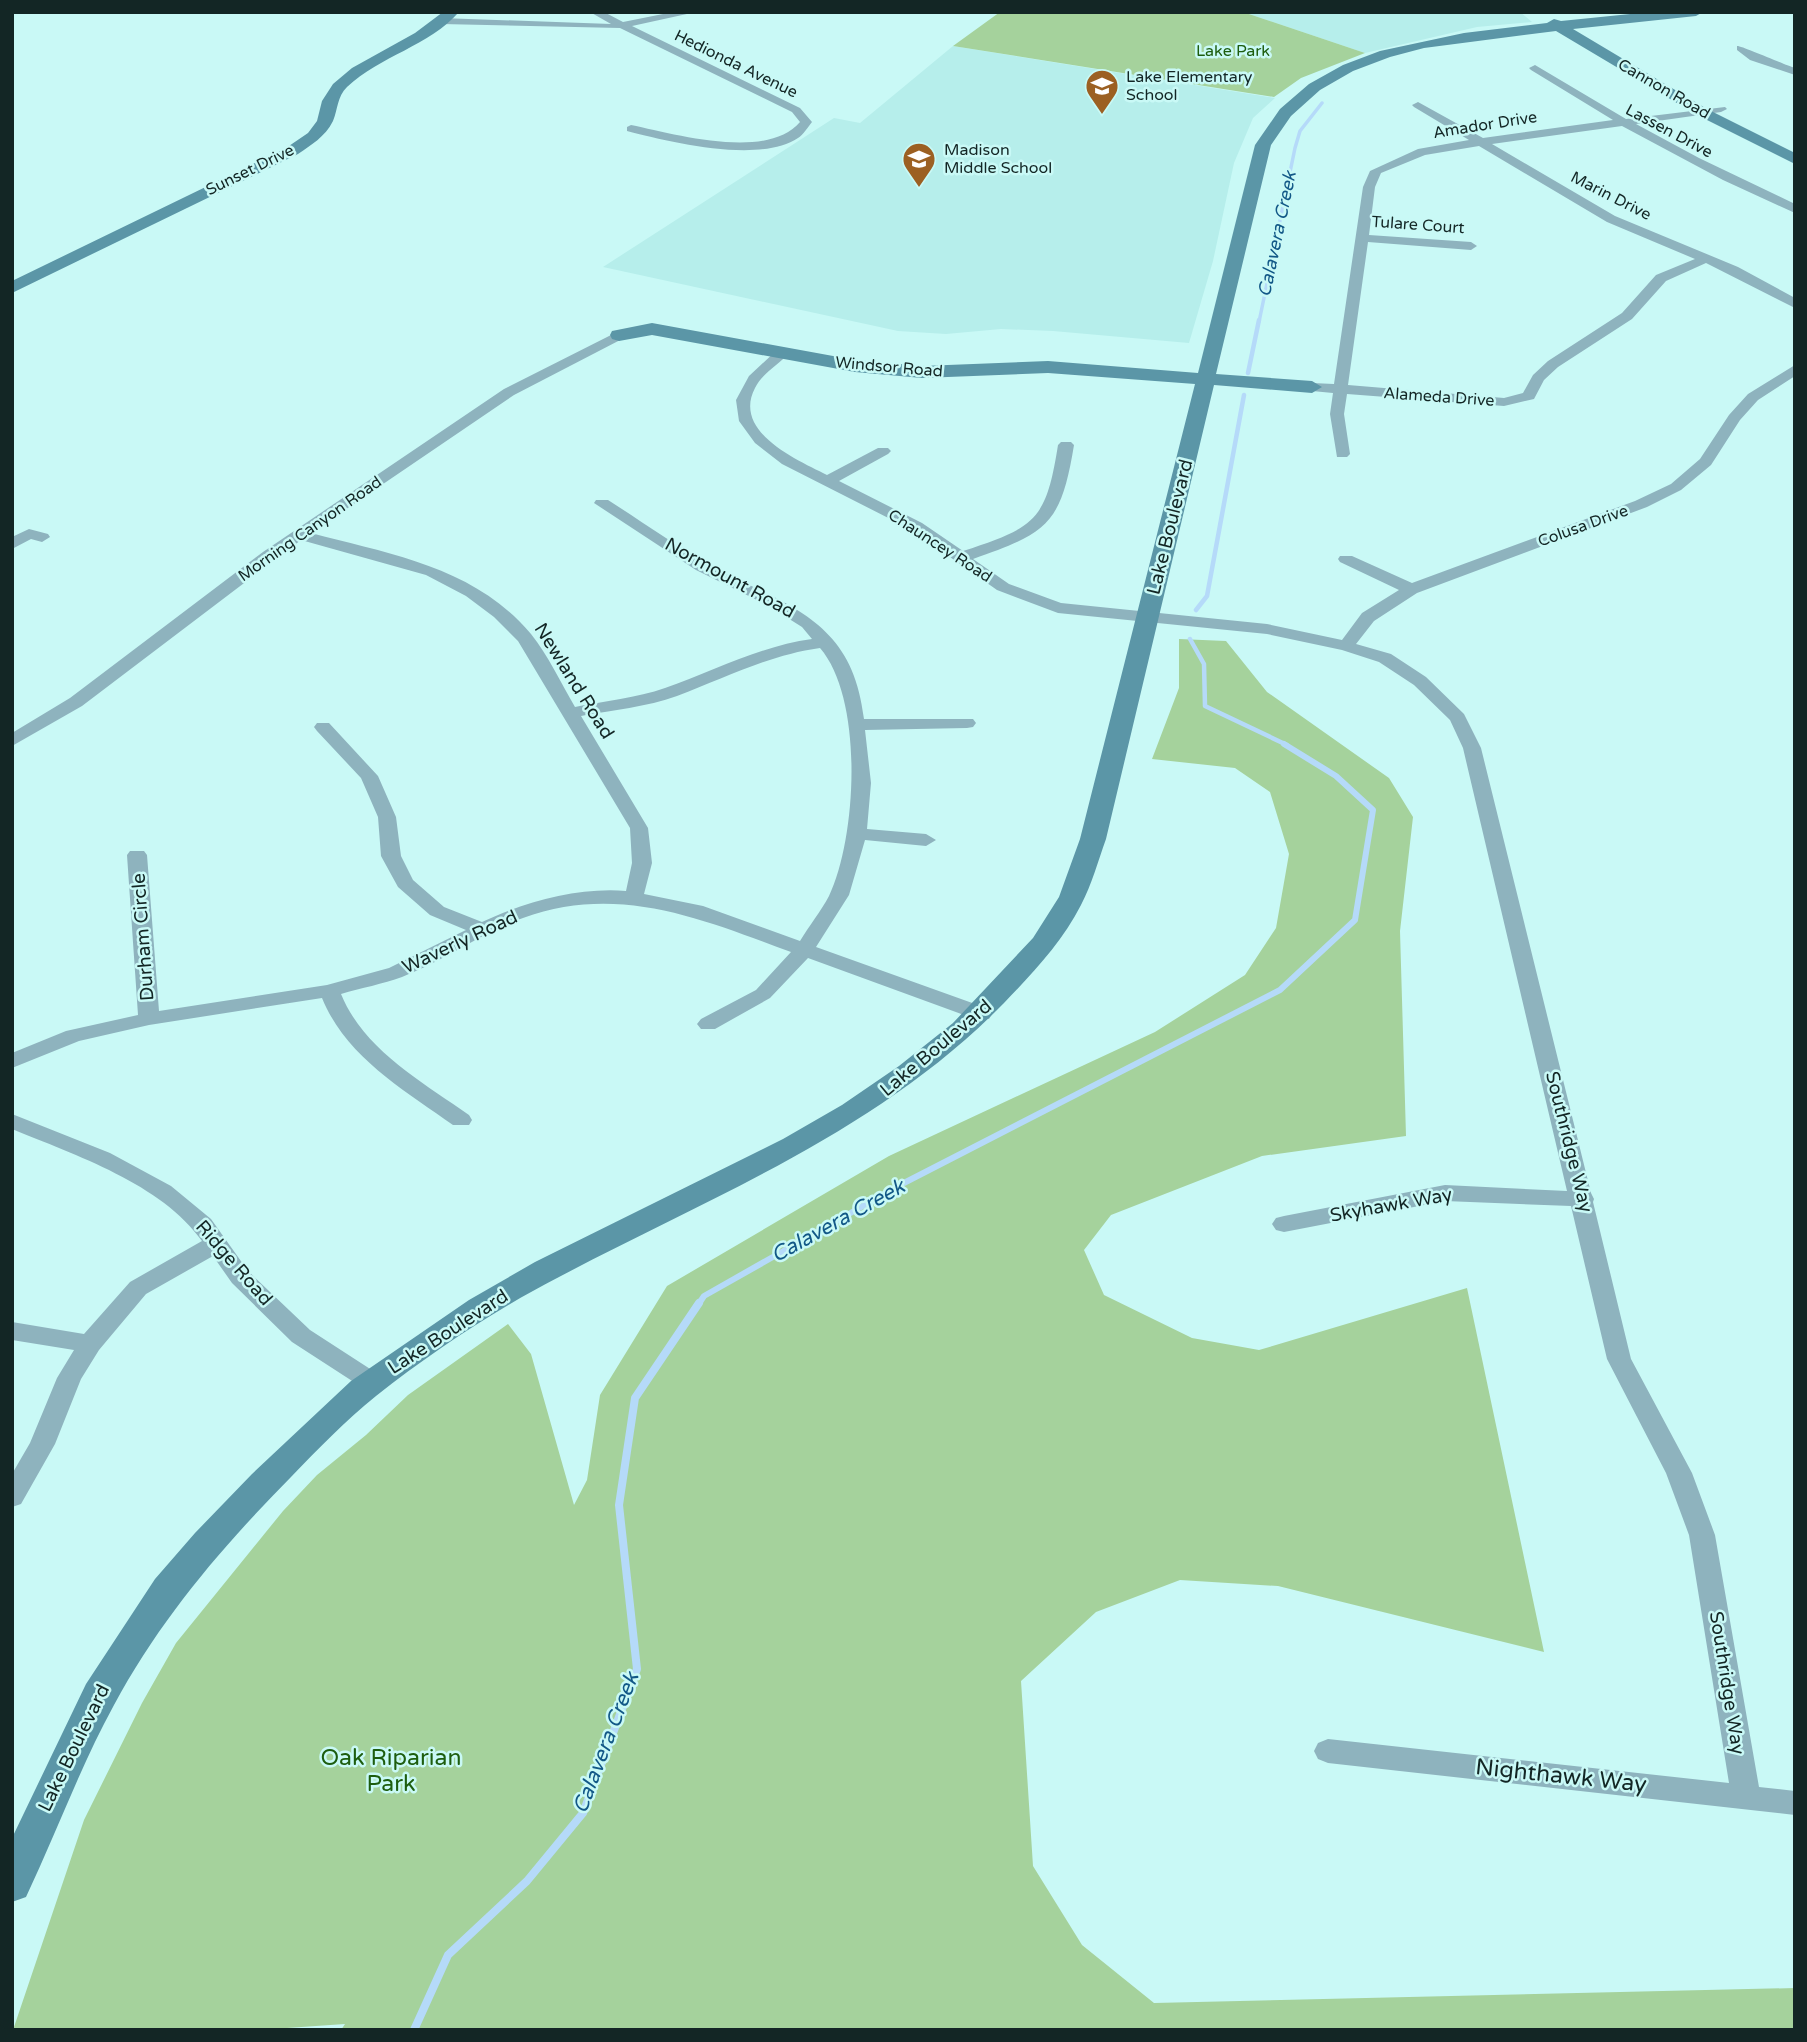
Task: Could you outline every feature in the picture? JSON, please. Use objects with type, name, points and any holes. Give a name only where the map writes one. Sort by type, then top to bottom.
[{"type":"main road","name":"Cannon Road","points":[[1536,12],[1565,21],[1721,109],[1795,147]]},
{"type":"main road","name":"Lake Boulevard","points":[[12,1885],[58,1772],[110,1675],[167,1590],[232,1515],[334,1414],[372,1382],[443,1332],[544,1271],[803,1142],[889,1090],[982,1014],[1048,939],[1069,903],[1093,839],[1263,145],[1288,108],[1331,76],[1385,54],[1467,36],[1565,21],[1696,12]]},
{"type":"main road","name":"Sunset Drive","points":[[12,288],[292,151],[314,136],[325,121],[330,101],[338,87],[357,71],[420,36],[446,17]]},
{"type":"main road","name":"Cannon Road","points":[[1565,21],[1702,112],[1795,159]]},
{"type":"main road","name":"Windsor Road","points":[[619,335],[652,329],[855,366],[922,372],[1048,367],[1205,378]]},
{"type":"main road","name":"Alameda Drive","points":[[1205,378],[1312,387]]},
{"type":"street","name":"Hedionda Avenue","points":[[595,12],[796,110],[806,122],[798,132],[774,145],[758,147],[739,147],[631,129]]},
{"type":"street","points":[[446,17],[622,27],[691,12]]},
{"type":"street","points":[[1741,48],[1754,58],[1795,72]]},
{"type":"street","name":"Lassen Drive","points":[[1535,68],[1623,123],[1735,183],[1795,209]]},
{"type":"street","name":"Marin Drive","points":[[1418,105],[1611,219],[1733,270],[1795,304]]},
{"type":"street","name":"Amador Drive","points":[[1342,454],[1337,414],[1369,187],[1376,171],[1422,152],[1721,109]]},
{"type":"street","name":"Tulare Court","points":[[1362,238],[1471,246]]},
{"type":"street","name":"Alameda Drive","points":[[1312,387],[1504,402],[1529,396],[1538,378],[1553,364],[1627,316],[1661,278],[1705,259]]},
{"type":"street","name":"Morning Canyon Road","points":[[12,741],[76,702],[269,555],[509,393],[619,335]]},
{"type":"street","name":"Chauncey Road","points":[[782,353],[755,376],[745,392],[744,411],[754,435],[769,449],[916,526],[1003,587],[1058,608],[1240,627]]},
{"type":"street","name":"Colusa Drive","points":[[1346,646],[1368,617],[1411,589],[1641,504],[1676,487],[1706,462],[1734,418],[1753,397],[1795,369]]},
{"type":"street","points":[[960,558],[1013,539],[1046,514],[1056,499],[1066,445]]},
{"type":"street","points":[[827,481],[883,451]]},
{"type":"street","name":"Normount Road","points":[[602,503],[702,567],[773,601],[808,622],[839,659],[852,691],[862,783],[857,834],[839,895],[804,950],[763,994],[708,1024]]},
{"type":"street","points":[[12,544],[29,534],[42,537]]},
{"type":"street","name":"Newland Road","points":[[299,535],[420,568],[472,592],[501,614],[525,638],[639,828],[643,858],[641,880],[634,898]]},
{"type":"street","points":[[1346,559],[1411,589]]},
{"type":"street","name":"Southridge Way","points":[[1240,627],[1267,629],[1346,646],[1385,658],[1420,681],[1458,718],[1472,748],[1583,1199],[1619,1359],[1678,1473],[1702,1535],[1745,1797]]},
{"type":"street","points":[[571,713],[668,693],[734,665],[790,647],[826,642]]},
{"type":"street","points":[[856,725],[967,723]]},
{"type":"street","points":[[323,727],[369,776],[387,817],[391,856],[405,883],[437,911],[481,929]]},
{"type":"street","points":[[857,834],[926,840]]},
{"type":"street","name":"Durham Circle","points":[[137,855],[149,1019]]},
{"type":"street","name":"Waverly Road","points":[[12,1061],[73,1036],[149,1019],[329,991],[397,972],[515,914],[552,904],[609,896],[696,910],[982,1014]]},
{"type":"street","points":[[329,991],[333,1004],[365,1048],[461,1120]]},
{"type":"street","name":"Ridge Road","points":[[12,1121],[102,1158],[163,1191],[203,1224],[240,1277],[301,1336],[372,1382]]},
{"type":"street","name":"Skyhawk Way","points":[[1284,1224],[1445,1194],[1583,1199]]},
{"type":"street","points":[[12,1497],[41,1444],[69,1378],[90,1344],[138,1288],[218,1243]]},
{"type":"street","points":[[12,1331],[90,1344]]},
{"type":"street","name":"Nighthawk Way","points":[[1328,1751],[1795,1803]]},
{"type":"shaded area","points":[[1243,12],[1520,12],[1532,22],[1477,27],[1365,53]]},
{"type":"shaded area","points":[[953,46],[1275,98],[1253,118],[1234,163],[1213,261],[1189,343],[1053,331],[1001,329],[946,334],[898,331],[603,267],[834,118],[860,123]]},
{"type":"green space","name":"Lake Park","points":[[1000,12],[1243,12],[1365,53],[1301,78],[1274,97],[953,46]]},
{"type":"green space","name":"Oak Riparian Park","points":[[1179,639],[1226,641],[1267,692],[1389,778],[1413,817],[1400,931],[1406,1136],[1262,1156],[1111,1215],[1084,1250],[1104,1295],[1192,1338],[1259,1350],[1467,1288],[1544,1652],[1278,1586],[1180,1580],[1096,1612],[1021,1681],[1033,1866],[1082,1945],[1154,2003],[1795,1988],[1795,2030],[341,2030],[345,2024],[258,2030],[13,2030],[84,1820],[142,1703],[176,1643],[283,1511],[317,1475],[366,1435],[408,1395],[508,1324],[531,1354],[574,1505],[587,1480],[600,1395],[667,1286],[889,1156],[1155,1032],[1245,975],[1276,928],[1289,854],[1270,792],[1235,768],[1152,759],[1179,688]]},
{"type":"waterway","name":"Calavera Creek","points":[[1259,322],[1295,148],[1300,131],[1322,103]]},
{"type":"waterway","name":"Calavera Creek","points":[[1248,373],[1259,320]]},
{"type":"waterway","name":"Calavera Creek","points":[[1196,610],[1207,596],[1244,395]]},
{"type":"waterway","name":"Calavera Creek","points":[[1190,639],[1204,664],[1205,706],[1287,745]]},
{"type":"waterway","name":"Calavera Creek","points":[[698,1305],[704,1296],[900,1185],[1280,990],[1355,920],[1373,810],[1336,776],[1284,744]]},
{"type":"waterway","name":"Calavera Creek","points":[[414,2030],[448,1955],[527,1881],[583,1813],[637,1669],[619,1505],[635,1398],[699,1303]]},
{"type":"place","name":"Lake Elementary School","points":[[1102,116]]},
{"type":"place","name":"Madison Middle School","points":[[919,189]]}]
